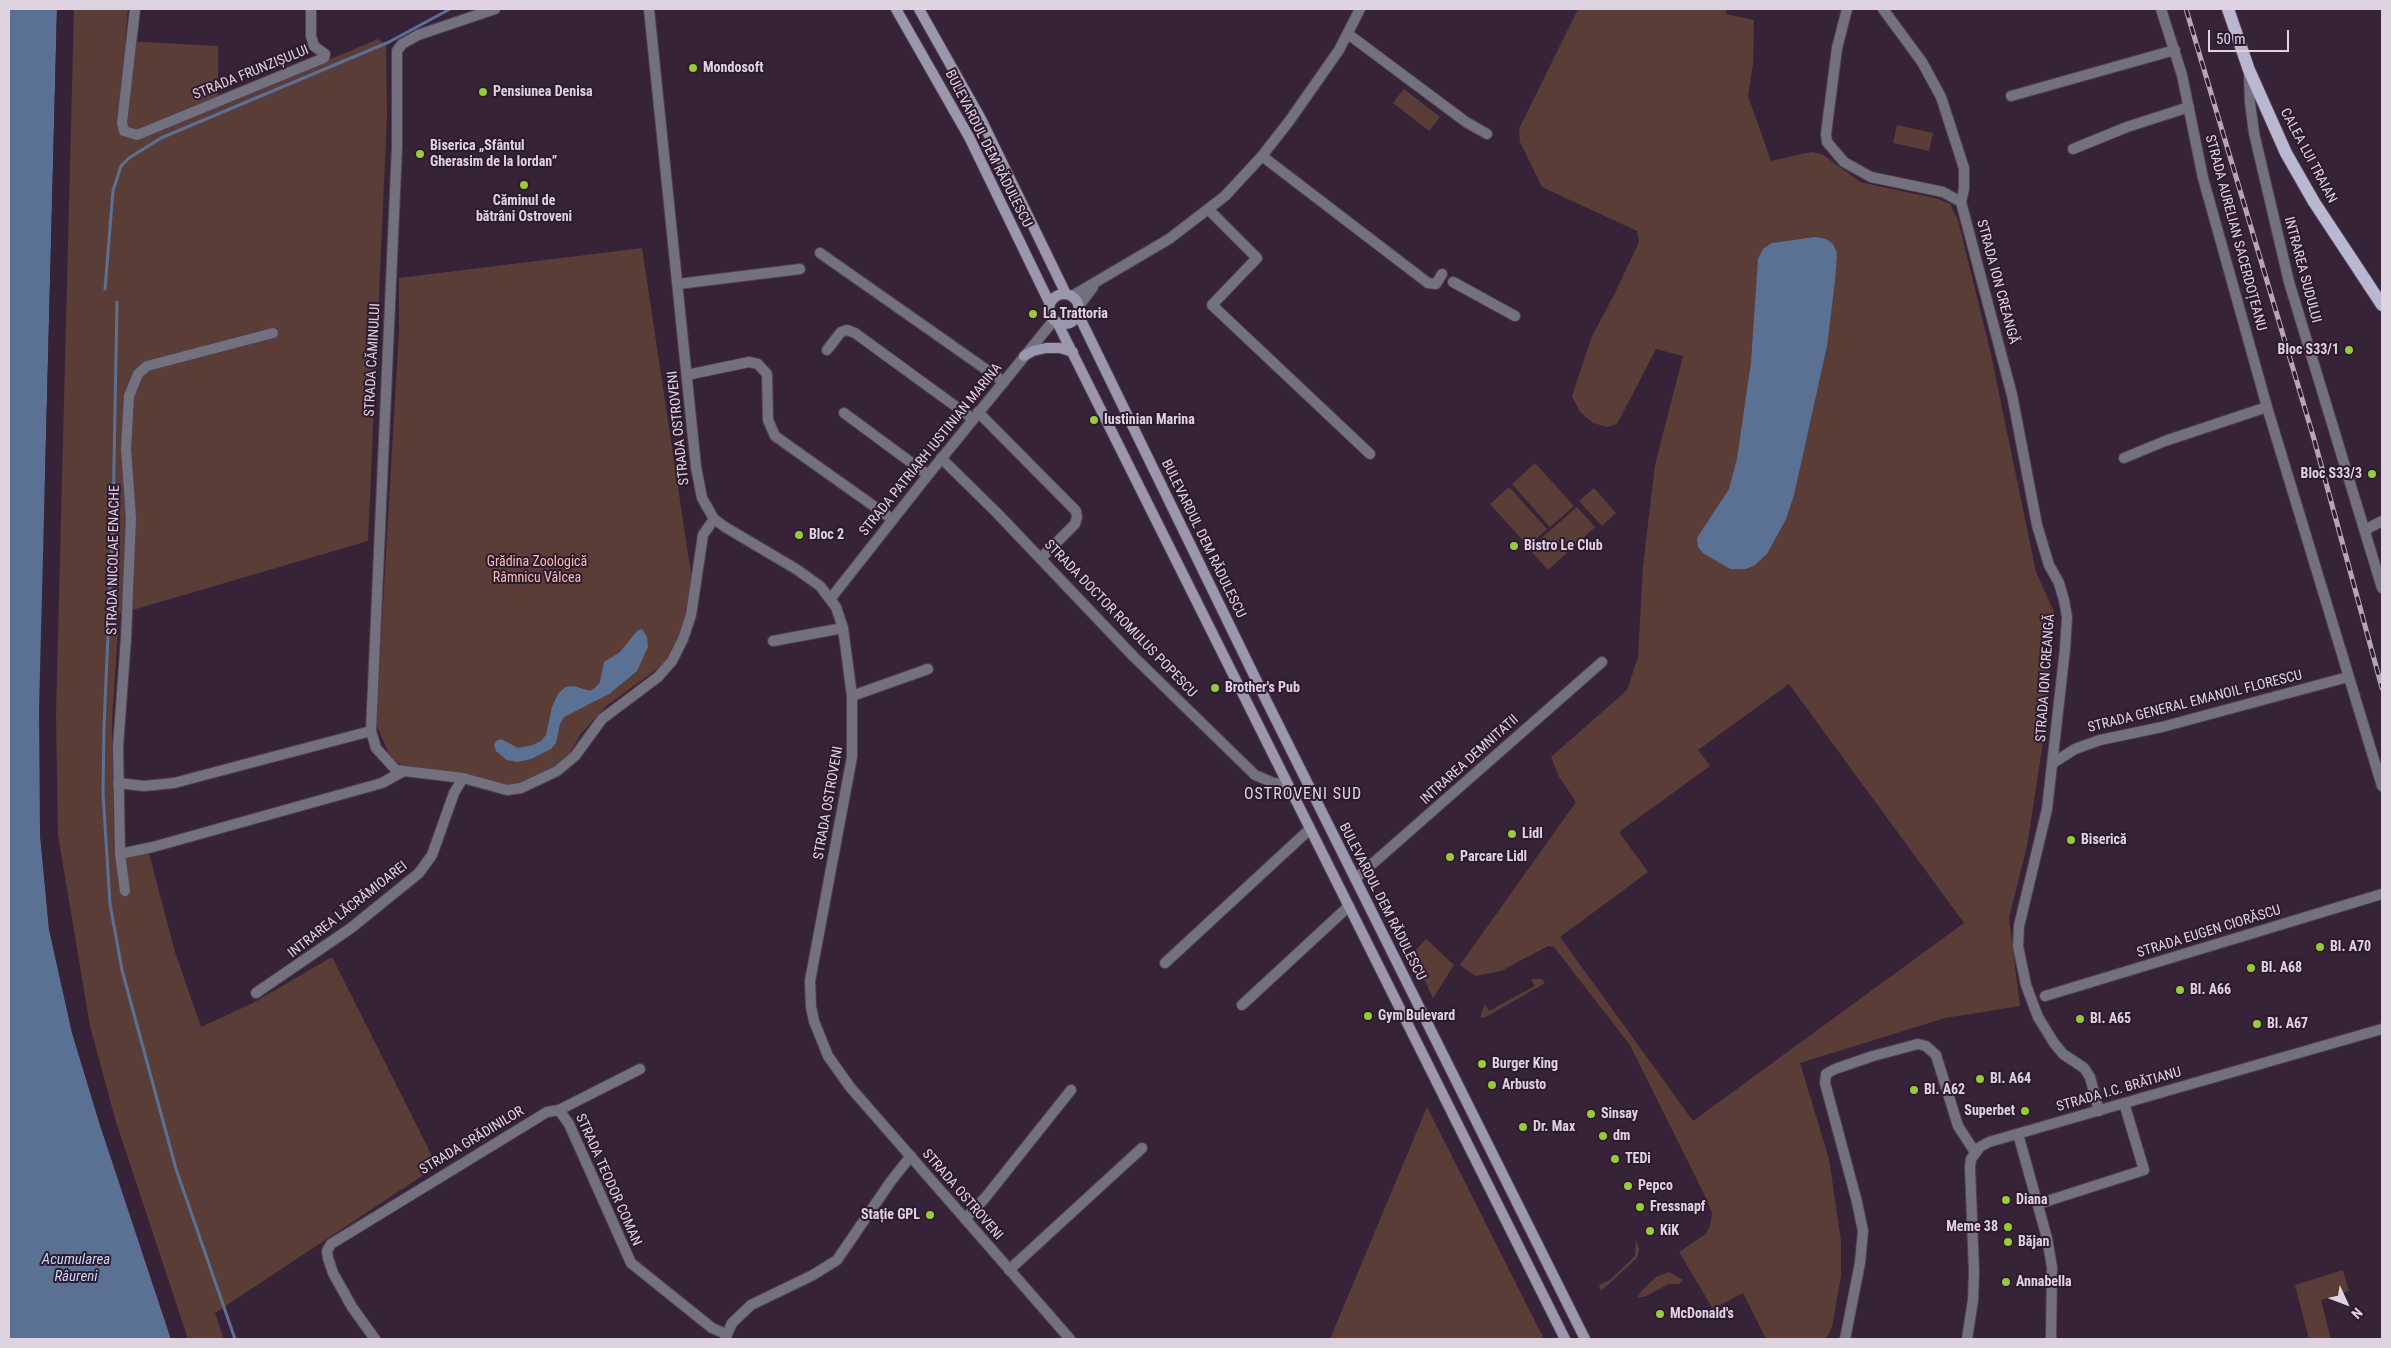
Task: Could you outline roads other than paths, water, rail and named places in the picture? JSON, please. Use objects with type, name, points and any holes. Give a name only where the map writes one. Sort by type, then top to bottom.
[{"type":"main road","name":"BULEVARDUL DEM RĂDULESCU","points":[[896,9],[969,137],[1050,304],[1050,313],[1073,352],[1565,1339]]},
{"type":"main road","name":"BULEVARDUL DEM RĂDULESCU","points":[[919,9],[981,120],[1078,310],[1355,879],[1584,1339]]},
{"type":"main road","name":"CALEA LUI TRAIAN","points":[[2228,9],[2249,70],[2273,127],[2296,172],[2331,229],[2382,305]]},
{"type":"main road","points":[[1050,304],[1056,296],[1069,295]]},
{"type":"main road","points":[[1056,321],[1062,324],[1072,322],[1078,310]]},
{"type":"main road","points":[[1024,356],[1033,351],[1046,348],[1060,348],[1073,352]]},
{"type":"main road","points":[[1426,1062],[1442,1054]]},
{"type":"street","name":"STRADA FRUNZIȘULUI","points":[[135,9],[122,123],[124,131],[137,135],[324,58],[325,54],[314,46],[311,36],[311,9]]},
{"type":"street","name":"STRADA CĂMINULUI","points":[[399,771],[376,748],[371,731],[397,147],[397,50],[402,44],[418,35],[495,9]]},
{"type":"street","name":"STRADA OSTROVENI","points":[[649,9],[698,482],[702,498],[714,519],[735,534],[808,577],[831,598],[839,613],[843,628],[852,696],[852,757],[812,968],[811,1007],[819,1038],[838,1072],[1070,1339]]},
{"type":"street","points":[[1069,295],[1095,284],[1169,239],[1209,210],[1262,156],[1327,68],[1348,34],[1360,9]]},
{"type":"street","points":[[1847,9],[1838,48],[1826,134],[1826,142],[1830,149],[1854,170],[1871,177],[1943,192],[1961,202]]},
{"type":"street","name":"STRADA ION CREANGĂ","points":[[1883,9],[1922,62],[1940,97],[1964,168],[1964,189],[1961,202],[2012,395],[2037,525],[2049,564],[2059,583],[2066,608],[2065,649],[2047,809],[2019,926],[2018,946],[2026,985],[2038,1016],[2063,1054],[2084,1068],[2090,1077],[2099,1110]]},
{"type":"street","name":"STRADA AURELIAN SACERDOȚEANU","points":[[2161,9],[2175,50],[2203,178],[2267,407],[2382,786]]},
{"type":"street","points":[[1348,34],[1466,122],[1487,134]]},
{"type":"street","points":[[2011,96],[2175,50]]},
{"type":"street","name":"INTRAREA SUDULUI","points":[[2249,70],[2251,115],[2270,206],[2289,282],[2382,588]]},
{"type":"street","points":[[2073,149],[2127,127],[2189,108]]},
{"type":"street","points":[[1262,156],[1428,284],[1436,284],[1442,274]]},
{"type":"street","points":[[1209,210],[1257,258],[1212,305],[1370,454]]},
{"type":"street","points":[[820,253],[1004,382]]},
{"type":"street","points":[[678,284],[800,269]]},
{"type":"street","points":[[1453,282],[1516,316]]},
{"type":"street","points":[[1078,310],[1095,284]]},
{"type":"street","name":"STRADA PATRIARH IUSTINIAN MARINA","points":[[831,598],[975,416],[1024,356],[1056,321]]},
{"type":"street","points":[[827,350],[841,332],[847,330],[854,333],[975,416],[1076,511],[1075,524],[1041,558]]},
{"type":"street","name":"STRADA NICOLAE ENACHE","points":[[125,891],[120,854],[118,746],[126,638],[131,518],[126,449],[129,396],[138,374],[147,366],[273,333]]},
{"type":"street","points":[[687,375],[749,362],[758,364],[767,374],[768,420],[774,436],[892,519]]},
{"type":"street","points":[[2124,458],[2174,438],[2267,407]]},
{"type":"street","points":[[844,413],[928,475]]},
{"type":"street","name":"STRADA DOCTOR ROMULUS POPESCU","points":[[941,458],[1041,558],[1134,657],[1255,775],[1274,784],[1287,784]]},
{"type":"street","points":[[120,854],[153,847],[382,783],[399,771],[463,778],[507,790],[522,788],[550,774],[575,756],[602,719],[658,677],[672,661],[683,639],[691,615],[704,535],[714,519]]},
{"type":"street","points":[[2365,530],[2382,521]]},
{"type":"street","points":[[773,641],[843,628]]},
{"type":"street","name":"INTRAREA DEMNITATII","points":[[1355,879],[1602,662]]},
{"type":"street","points":[[852,696],[928,669]]},
{"type":"street","name":"STRADA GENERAL EMANOIL FLORESCU","points":[[2053,763],[2075,749],[2100,740],[2162,727],[2348,677]]},
{"type":"street","points":[[118,783],[144,786],[174,782],[371,731]]},
{"type":"street","name":"INTRAREA LĂCRĂMIOAREI","points":[[256,993],[352,928],[419,873],[432,855],[454,793],[463,778]]},
{"type":"street","points":[[1165,963],[1310,830]]},
{"type":"street","name":"STRADA EUGEN CIORĂSCU","points":[[2044,996],[2382,894]]},
{"type":"street","points":[[1242,1005],[1349,906]]},
{"type":"street","name":"STRADA I.C. BRĂTIANU","points":[[1976,1152],[1990,1142],[2382,1029]]},
{"type":"street","points":[[1845,1339],[1860,1263],[1863,1232],[1857,1202],[1825,1084],[1826,1074],[1873,1056],[1918,1044],[1931,1049],[1936,1056],[1958,1126],[1976,1152],[1970,1166],[1974,1272],[1967,1339]]},
{"type":"street","name":"STRADA GRĂDINILOR","points":[[375,1339],[337,1281],[330,1264],[327,1251],[337,1238],[547,1112],[559,1110],[640,1069]]},
{"type":"street","points":[[965,1219],[985,1198],[1071,1090]]},
{"type":"street","points":[[2038,1204],[2144,1170],[2124,1103]]},
{"type":"street","name":"STRADA TEODOR COMAN","points":[[559,1110],[569,1124],[631,1263],[725,1337]]},
{"type":"street","points":[[2018,1134],[2038,1204],[2052,1267],[2051,1339]]},
{"type":"street","points":[[1009,1270],[1142,1148]]},
{"type":"street","points":[[725,1337],[732,1323],[751,1305],[813,1276],[837,1260],[891,1181],[911,1156]]},
{"type":"water","name":"Acumularea Râureni","points":[[9,9],[57,9],[45,477],[40,834],[49,929],[72,1032],[100,1125],[171,1339],[9,1339]]},
{"type":"water","points":[[1815,237],[1826,239],[1833,244],[1837,253],[1835,281],[1827,346],[1794,495],[1786,519],[1767,554],[1755,565],[1746,569],[1730,569],[1703,553],[1698,547],[1697,538],[1729,489],[1737,459],[1751,362],[1758,259],[1763,249],[1772,243]]},
{"type":"water","points":[[642,629],[647,637],[648,647],[637,671],[609,694],[564,717],[560,724],[556,743],[551,749],[531,759],[517,762],[507,760],[496,751],[494,745],[496,741],[501,739],[518,748],[541,741],[546,735],[552,707],[558,694],[565,687],[574,686],[590,691],[596,687],[600,682],[604,662],[620,652],[637,631]]},
{"type":"waterway","points":[[105,289],[113,191],[121,166],[129,158],[161,138],[389,42],[450,9]]},
{"type":"waterway","points":[[117,302],[113,518],[103,793],[110,904],[122,970],[176,1169],[235,1339]]},
{"type":"railway","points":[[2186,9],[2314,439],[2382,688]]},
{"type":"place","name":"Mondosoft","points":[[693,68]]},
{"type":"place","name":"Pensiunea Denisa","points":[[483,92]]},
{"type":"place","name":"Biserica „Sfântul Gherasim de la Iordan”","points":[[420,154]]},
{"type":"place","name":"Căminul de bătrâni Ostroveni","points":[[524,185]]},
{"type":"place","name":"La Trattoria","points":[[1033,314]]},
{"type":"place","name":"Bloc S33/1","points":[[2349,350]]},
{"type":"place","name":"Iustinian Marina","points":[[1094,420]]},
{"type":"place","name":"Bloc S33/3","points":[[2372,474]]},
{"type":"place","name":"Bloc 2","points":[[799,535]]},
{"type":"place","name":"Bistro Le Club","points":[[1514,546]]},
{"type":"place","name":"Brother's Pub","points":[[1215,688]]},
{"type":"place","name":"Lidl","points":[[1512,834]]},
{"type":"place","name":"Biserică","points":[[2071,840]]},
{"type":"place","name":"Parcare Lidl","points":[[1450,857]]},
{"type":"place","name":"Bl. A70","points":[[2320,947]]},
{"type":"place","name":"Bl. A68","points":[[2251,968]]},
{"type":"place","name":"Bl. A66","points":[[2180,990]]},
{"type":"place","name":"Gym Bulevard","points":[[1368,1016]]},
{"type":"place","name":"Bl. A65","points":[[2080,1019]]},
{"type":"place","name":"Bl. A67","points":[[2257,1024]]},
{"type":"place","name":"Burger King","points":[[1482,1064]]},
{"type":"place","name":"Bl. A64","points":[[1980,1079]]},
{"type":"place","name":"Arbusto","points":[[1492,1085]]},
{"type":"place","name":"Bl. A62","points":[[1914,1090]]},
{"type":"place","name":"Superbet","points":[[2025,1111]]},
{"type":"place","name":"Sinsay","points":[[1591,1114]]},
{"type":"place","name":"Dr. Max","points":[[1523,1127]]},
{"type":"place","name":"dm","points":[[1603,1136]]},
{"type":"place","name":"TEDi","points":[[1615,1159]]},
{"type":"place","name":"Pepco","points":[[1628,1186]]},
{"type":"place","name":"Diana","points":[[2006,1200]]},
{"type":"place","name":"Fressnapf","points":[[1640,1207]]},
{"type":"place","name":"Stație GPL","points":[[930,1215]]},
{"type":"place","name":"Meme 38","points":[[2008,1227]]},
{"type":"place","name":"KiK","points":[[1650,1231]]},
{"type":"place","name":"Băjan","points":[[2008,1242]]},
{"type":"place","name":"Annabella","points":[[2006,1282]]},
{"type":"place","name":"McDonald's","points":[[1660,1314]]},
{"type":"district","name":"OSTROVENI SUD","points":[[1303,795]]},
{"type":"park label","name":"Grădina Zoologică Râmnicu Vâlcea","points":[[537,570]]}]
